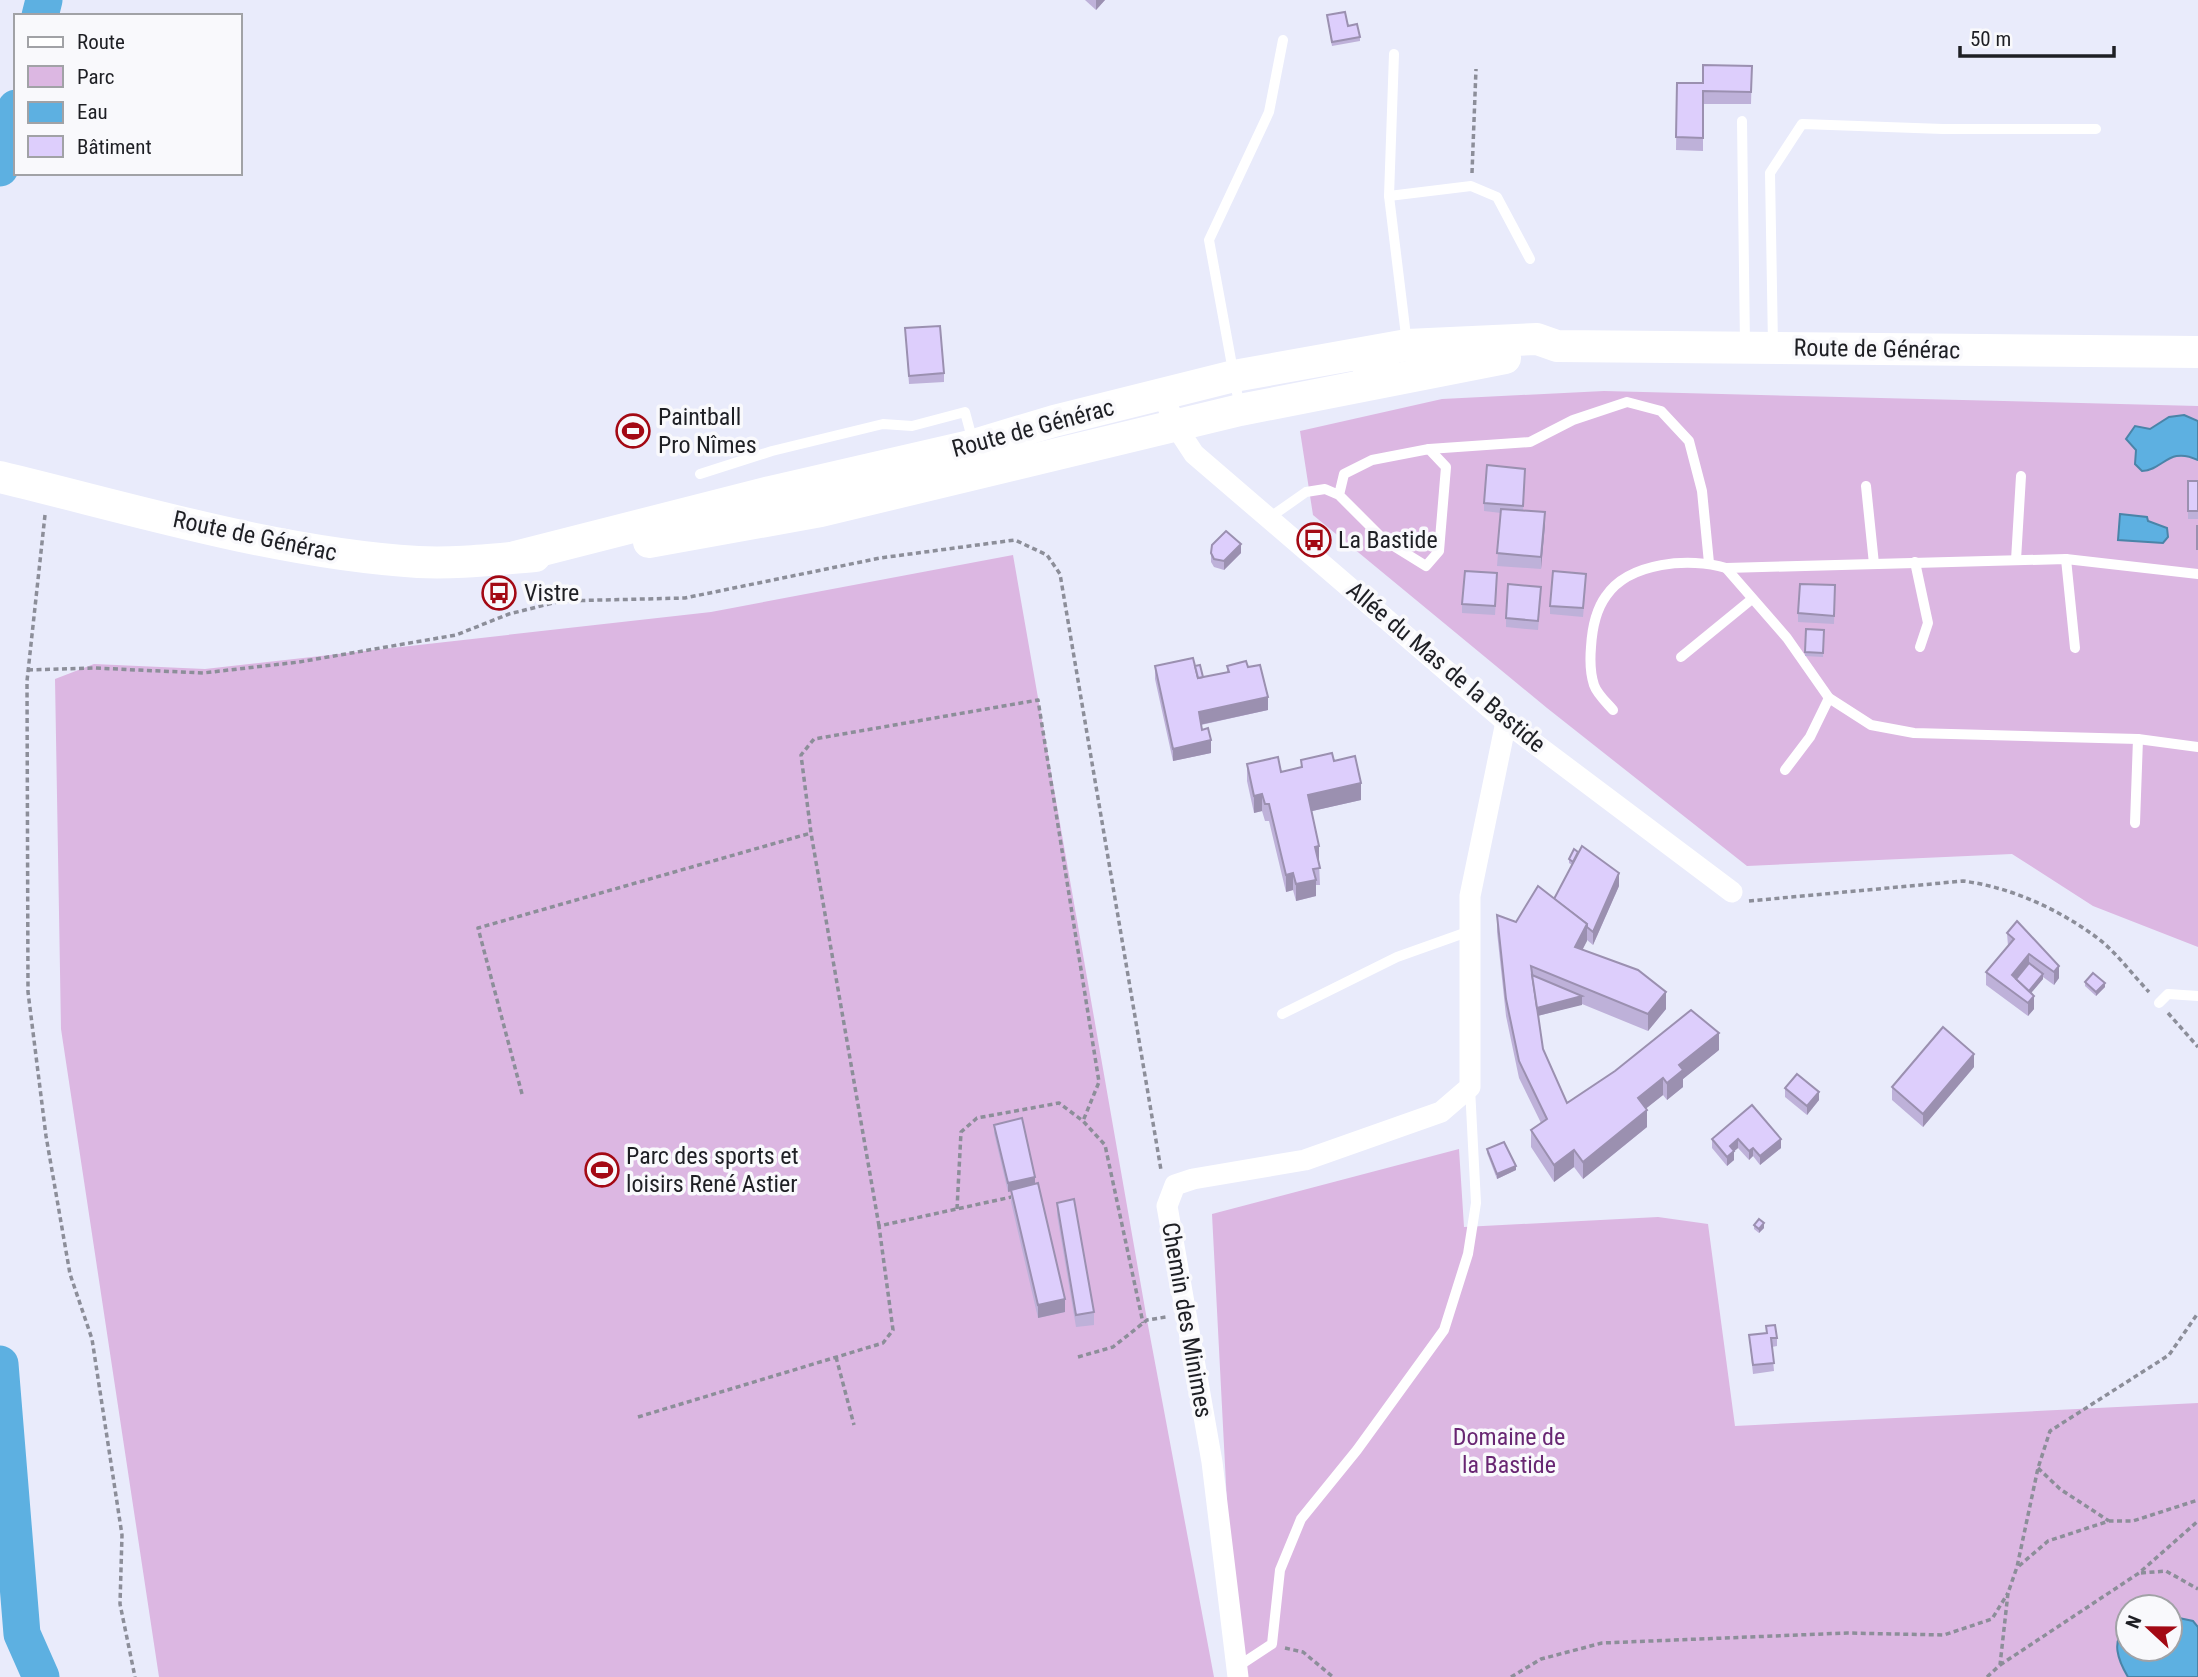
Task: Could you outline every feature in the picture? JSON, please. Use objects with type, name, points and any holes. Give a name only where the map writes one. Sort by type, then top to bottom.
[{"type":"street","name":"Route de Générac","points":[[515,557],[568,554],[679,537],[875,498],[978,460],[1054,421],[1237,392],[1351,355],[1407,345],[1537,339],[1557,346],[2198,352]]},
{"type":"street","name":"Route de Générac","points":[[0,477],[246,536],[341,555],[420,562],[486,562],[770,492],[978,460],[1178,424],[1237,392],[1331,393],[1476,362],[1535,354],[1557,346]]},
{"type":"street","name":"Allée du Mas de la Bastide","points":[[1178,424],[1269,518],[1506,722],[1732,892]]},
{"type":"street","points":[[1470,1087],[1470,896],[1506,722]]},
{"type":"street","name":"Chemin des Minimes","points":[[1237,1672],[1212,1462],[1167,1206],[1175,1185],[1193,1179],[1305,1160],[1441,1112],[1470,1087]]},
{"type":"lane","points":[[1237,392],[1209,240],[1269,112],[1283,40]]},
{"type":"lane","points":[[1331,393],[1357,372],[1408,359],[1389,196],[1394,54]]},
{"type":"lane","points":[[1742,121],[1759,347]]},
{"type":"lane","points":[[1759,347],[1770,173],[1801,124],[1943,129],[2096,128]]},
{"type":"lane","points":[[1389,196],[1471,186],[1497,197],[1530,259]]},
{"type":"lane","points":[[1277,381],[1331,369],[1351,355]]},
{"type":"lane","points":[[1212,429],[1230,419],[1430,377],[1476,362]]},
{"type":"lane","points":[[1339,495],[1344,474],[1372,460],[1429,449],[1530,442],[1573,420],[1627,402],[1661,411],[1689,441],[1702,491],[1709,563]]},
{"type":"lane","points":[[700,474],[772,451],[883,424],[912,426],[965,412],[978,460]]},
{"type":"lane","points":[[1054,421],[1114,420]]},
{"type":"lane","points":[[1269,518],[1306,492],[1325,489],[1339,495],[1384,540],[1426,566],[1439,551],[1446,467],[1429,449]]},
{"type":"lane","points":[[2016,560],[2021,477]]},
{"type":"lane","points":[[1866,486],[1874,564]]},
{"type":"lane","points":[[1613,710],[1594,686],[1590,659],[1592,626],[1606,594],[1630,576],[1653,566],[1709,563],[1726,568],[2066,559],[2198,574]]},
{"type":"lane","points":[[2066,559],[2075,648]]},
{"type":"lane","points":[[1915,562],[1928,623],[1920,647]]},
{"type":"lane","points":[[1726,568],[1787,638],[1829,698],[1871,724],[1914,733],[2138,739],[2198,747]]},
{"type":"lane","points":[[1681,657],[1752,599]]},
{"type":"lane","points":[[1785,770],[1810,737],[1829,698]]},
{"type":"lane","points":[[2136,823],[2138,739]]},
{"type":"lane","points":[[1282,1014],[1397,957],[1470,930]]},
{"type":"lane","points":[[2160,1003],[2168,994],[2198,996]]},
{"type":"lane","points":[[1237,1672],[1272,1644],[1280,1570],[1301,1519],[1357,1450],[1444,1330],[1468,1254],[1476,1203],[1470,1087]]},
{"type":"path","points":[[1471,186],[1476,69]]},
{"type":"path","points":[[41,487],[27,670],[28,992],[47,1136],[70,1274],[92,1339],[122,1535],[120,1604],[135,1677]]},
{"type":"path","points":[[27,670],[94,668],[203,673],[299,662],[456,635],[509,614],[561,601],[685,597],[880,558],[1015,540],[1026,545],[1046,555],[1060,575],[1167,1206]]},
{"type":"path","points":[[638,1417],[883,1343],[893,1330],[879,1226],[811,833],[801,755],[814,739],[1038,701],[1099,1082],[1083,1121]]},
{"type":"path","points":[[522,1094],[478,928],[811,833]]},
{"type":"path","points":[[1732,892],[1750,901],[1771,901],[1964,881],[1992,885],[2029,899],[2094,934],[2198,1047]]},
{"type":"path","points":[[957,1209],[961,1132],[977,1118],[1059,1102],[1083,1121],[1105,1144],[1143,1323]]},
{"type":"path","points":[[879,1226],[1028,1194]]},
{"type":"path","points":[[1078,1357],[1112,1347],[1143,1323],[1185,1313]]},
{"type":"path","points":[[1511,1677],[1541,1659],[1602,1643],[1847,1633],[1944,1635],[1992,1619],[2007,1593],[2017,1567],[2038,1468],[2050,1431],[2169,1355],[2198,1313]]},
{"type":"path","points":[[836,1357],[854,1425]]},
{"type":"path","points":[[2038,1468],[2060,1489],[2109,1521]]},
{"type":"path","points":[[2017,1567],[2048,1541],[2109,1521],[2133,1521],[2198,1500]]},
{"type":"path","points":[[1987,1677],[2000,1665],[2139,1573],[2198,1521]]},
{"type":"path","points":[[2139,1573],[2166,1571],[2198,1589]]},
{"type":"path","points":[[2000,1665],[2007,1593]]},
{"type":"path","points":[[1272,1644],[1303,1652],[1333,1677]]},
{"type":"green space","points":[[1604,391],[2198,406],[2198,947],[2093,906],[2012,854],[1747,866],[1547,708],[1313,515],[1300,431],[1442,399]]},
{"type":"green space","name":"Parc des sports et loisirs René Astier","points":[[1013,555],[1147,1320],[1214,1677],[159,1677],[61,1029],[55,679],[94,664],[205,669],[711,612]]},
{"type":"green space","name":"Domaine de la Bastide","points":[[1459,1149],[1464,1227],[1658,1217],[1708,1224],[1735,1426],[2198,1403],[2198,1677],[1236,1677],[1212,1214]]},
{"type":"water","points":[[2184,415],[2198,421],[2198,460],[2188,456],[2173,457],[2156,467],[2142,471],[2135,464],[2136,450],[2126,439],[2135,426],[2150,429],[2169,417]]},
{"type":"water","points":[[2120,514],[2147,517],[2148,521],[2167,528],[2168,537],[2163,543],[2118,540]]},
{"type":"water","points":[[2184,1619],[2193,1621],[2198,1627],[2198,1677],[2128,1677],[2122,1665],[2184,1663]]},
{"type":"building","points":[[1345,12],[1348,26],[1357,24],[1360,37],[1332,42],[1327,15]]},
{"type":"building","points":[[1703,65],[1752,66],[1751,92],[1703,91],[1703,138],[1676,137],[1677,83],[1703,83]]},
{"type":"building","points":[[940,326],[944,373],[909,376],[905,328]]},
{"type":"building","points":[[1487,465],[1525,469],[1523,506],[1484,503]]},
{"type":"building","points":[[2188,481],[2198,481],[2198,511],[2188,511]]},
{"type":"building","points":[[1501,509],[1545,512],[1541,557],[1497,553]]},
{"type":"building","points":[[1226,531],[1241,544],[1224,561],[1214,559],[1211,553],[1212,545]]},
{"type":"building","points":[[1465,571],[1497,573],[1495,606],[1462,604]]},
{"type":"building","points":[[1553,571],[1586,574],[1583,608],[1550,606]]},
{"type":"building","points":[[1508,584],[1541,587],[1538,621],[1506,618]]},
{"type":"building","points":[[1800,584],[1835,585],[1834,616],[1798,613]]},
{"type":"building","points":[[1806,629],[1824,630],[1823,653],[1805,652]]},
{"type":"building","points":[[1193,658],[1198,678],[1229,672],[1227,666],[1246,661],[1248,667],[1260,665],[1268,697],[1199,712],[1202,730],[1208,728],[1211,740],[1173,749],[1155,666]]},
{"type":"building","points":[[1200,665],[1203,677],[1198,678],[1195,666]]},
{"type":"building","points":[[1332,753],[1334,761],[1355,756],[1361,783],[1308,795],[1319,846],[1315,847],[1320,868],[1313,869],[1316,880],[1296,884],[1293,873],[1286,875],[1269,804],[1265,804],[1262,794],[1254,796],[1247,764],[1278,757],[1281,772],[1302,767],[1301,760]]},
{"type":"building","points":[[1582,846],[1619,873],[1593,932],[1587,924],[1554,899]]},
{"type":"building","points":[[1574,849],[1578,852],[1573,862],[1569,859]]},
{"type":"building","points":[[1538,886],[1587,924],[1575,947],[1638,970],[1666,992],[1648,1014],[1531,966],[1543,1049],[1567,1103],[1615,1071],[1691,1010],[1719,1033],[1679,1065],[1683,1070],[1667,1083],[1663,1078],[1638,1098],[1647,1110],[1583,1162],[1574,1150],[1554,1165],[1531,1130],[1547,1119],[1519,1061],[1506,999],[1497,915],[1516,922]]},
{"type":"building","points":[[2017,921],[2059,966],[2054,972],[2029,954],[2012,975],[2034,996],[2028,1003],[1986,972],[2014,939],[2007,933]]},
{"type":"building","points":[[2029,963],[2043,974],[2029,991],[2016,979]]},
{"type":"building","points":[[2093,973],[2105,983],[2096,992],[2085,982]]},
{"type":"building","points":[[1532,975],[1582,996],[1537,1008]]},
{"type":"building","points":[[1943,1027],[1974,1054],[1923,1114],[1892,1087]]},
{"type":"building","points":[[1797,1074],[1819,1092],[1807,1106],[1785,1088]]},
{"type":"building","points":[[1752,1105],[1781,1139],[1760,1156],[1753,1148],[1749,1151],[1738,1139],[1730,1146],[1734,1151],[1727,1157],[1712,1139]]},
{"type":"building","points":[[1022,1118],[1035,1177],[1008,1183],[994,1125]]},
{"type":"building","points":[[1504,1142],[1516,1166],[1497,1174],[1487,1149]]},
{"type":"building","points":[[1038,1183],[1065,1299],[1038,1305],[1011,1190]]},
{"type":"building","points":[[1074,1199],[1094,1312],[1076,1315],[1057,1203]]},
{"type":"building","points":[[1759,1219],[1764,1223],[1759,1229],[1754,1225]]},
{"type":"building","points":[[1775,1325],[1777,1338],[1771,1338],[1774,1363],[1753,1365],[1749,1335],[1767,1333],[1766,1326]]},
{"type":"waterway","points":[[40,14],[44,0]]},
{"type":"waterway","points":[[0,168],[14,116]]},
{"type":"waterway","points":[[0,1364],[22,1634],[41,1677]]},
{"type":"place","name":"Paintball Pro Nîmes","points":[[633,431]]},
{"type":"place","name":"La Bastide","points":[[1314,540]]},
{"type":"place","name":"Vistre","points":[[499,593]]},
{"type":"place","name":"Parc des sports et loisirs René Astier","points":[[602,1170]]}]
